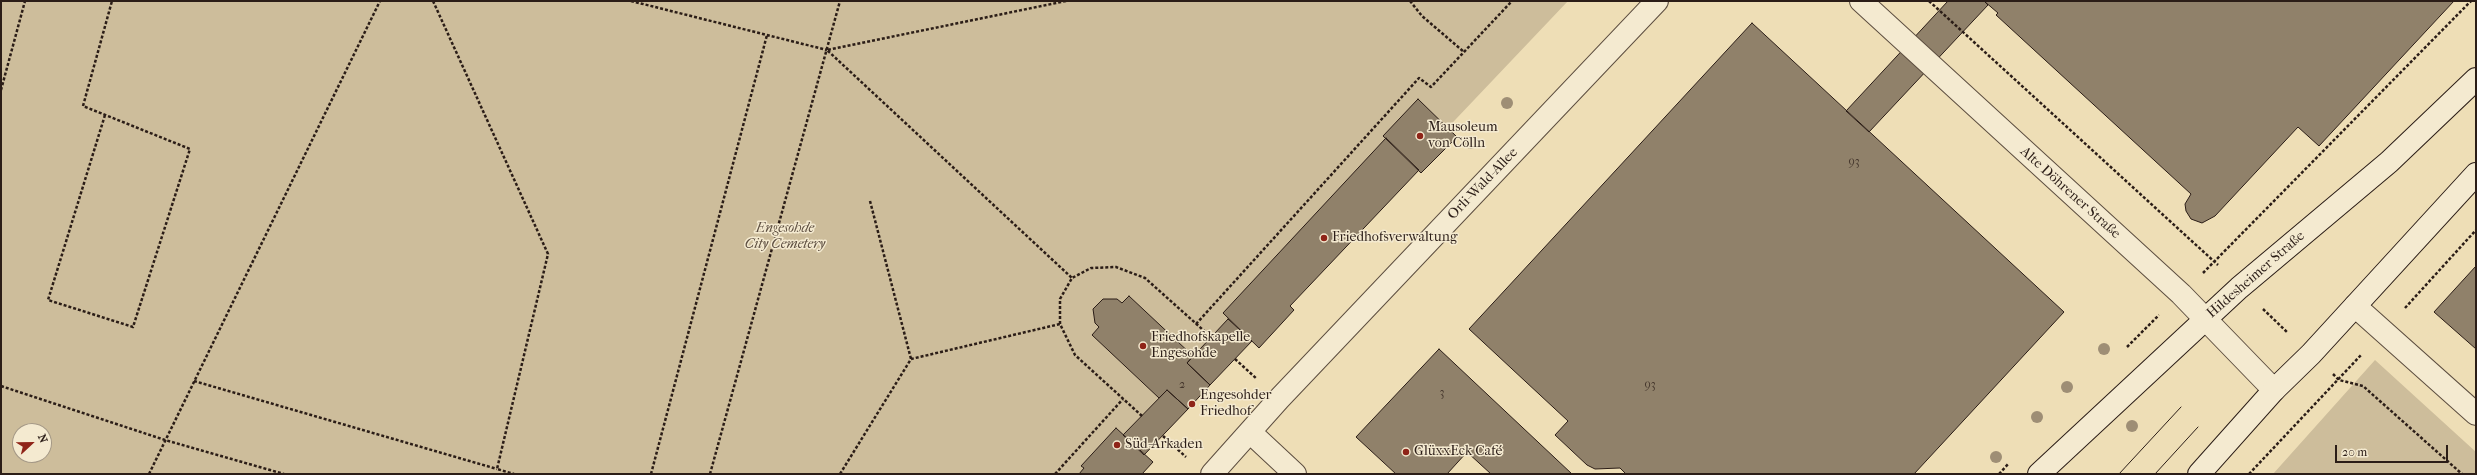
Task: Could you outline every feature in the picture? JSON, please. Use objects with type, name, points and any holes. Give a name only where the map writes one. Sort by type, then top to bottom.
[{"type":"street","name":"Orli-Wald-Allee","points":[[1212,474],[1657,1]]},
{"type":"street","name":"Alte Döhrener Straße","points":[[1861,1],[2181,294],[2274,390]]},
{"type":"street","name":"Hildesheimer Straße","points":[[2039,474],[2205,319],[2389,162],[2476,79]]},
{"type":"street","points":[[2199,474],[2274,390],[2311,354],[2476,174]]},
{"type":"street","points":[[2355,306],[2476,414]]},
{"type":"street","points":[[1250,432],[1295,474]]},
{"type":"path","points":[[1,90],[25,1]]},
{"type":"path","points":[[105,115],[48,300],[132,327],[190,149],[83,106],[112,1]]},
{"type":"path","points":[[149,474],[380,1]]},
{"type":"path","points":[[433,1],[548,254],[497,469]]},
{"type":"path","points":[[631,1],[827,50],[1066,1]]},
{"type":"path","points":[[710,474],[840,1]]},
{"type":"path","points":[[1410,1],[1422,16],[1464,52]]},
{"type":"path","points":[[1196,324],[1418,78],[1431,87],[1512,1]]},
{"type":"path","points":[[1929,1],[2215,263],[2339,380],[2363,386],[2462,474]]},
{"type":"path","points":[[2181,294],[2215,263],[2471,1]]},
{"type":"path","points":[[651,474],[767,35]]},
{"type":"path","points":[[827,50],[1072,278]]},
{"type":"path","points":[[870,201],[911,359]]},
{"type":"path","points":[[2249,474],[2339,380],[2476,230]]},
{"type":"path","points":[[1142,416],[1075,355],[1060,324],[1060,299],[1072,278],[1091,268],[1116,267],[1145,278],[1211,337]]},
{"type":"path","points":[[840,474],[911,359],[1060,324]]},
{"type":"path","points":[[194,381],[514,474]]},
{"type":"path","points":[[1,386],[166,440],[284,474]]},
{"type":"path","points":[[1055,474],[1123,399]]},
{"type":"path","points":[[1163,436],[1189,460]]},
{"type":"green space","name":"Engesohde City Cemetery","points":[[1,1],[1568,1],[1119,474],[1,474]]},
{"type":"green space","points":[[2375,360],[2476,452],[2476,474],[2273,474]]},
{"type":"building","points":[[1948,1],[1984,1],[1988,5],[1869,132],[1846,111]]},
{"type":"building","points":[[1984,1],[2454,1],[2319,146],[2298,127],[2215,216],[2202,223],[2191,219],[2186,211],[2185,204],[2191,194],[1996,15],[1998,13]]},
{"type":"building","points":[[1752,23],[2064,312],[1914,474],[1626,474],[1620,468],[1595,469],[1587,465],[1555,435],[1568,421],[1469,329]]},
{"type":"building","name":"Mausoleum von Cölln","points":[[1418,99],[1457,137],[1421,173],[1383,136]]},
{"type":"building","name":"Friedhofsverwaltung","points":[[1386,138],[1419,170],[1290,306],[1294,310],[1259,348],[1223,313]]},
{"type":"building","points":[[2476,266],[2476,349],[2434,312]]},
{"type":"building","name":"Friedhofskapelle Engesohde","points":[[1129,296],[1193,356],[1187,363],[1210,385],[1188,409],[1167,390],[1159,398],[1092,335],[1099,327],[1095,323],[1093,309],[1103,299],[1117,299],[1122,303]]},
{"type":"building","points":[[1228,319],[1252,341],[1210,385],[1187,363]]},
{"type":"building","points":[[1439,349],[1572,474],[1491,474],[1467,452],[1447,474],[1396,474],[1356,437]]},
{"type":"building","points":[[1167,390],[1188,409],[1144,455],[1123,435]]},
{"type":"building","name":"Süd-Arkaden","points":[[1116,428],[1153,462],[1142,474],[1079,474],[1084,468],[1081,466]]},
{"type":"tram line","points":[[2119,474],[2181,407]]},
{"type":"tram line","points":[[2155,474],[2198,427]]},
{"type":"place","name":"Mausoleum von Cölln","points":[[1420,136]]},
{"type":"place","name":"Friedhofsverwaltung","points":[[1324,238]]},
{"type":"place","name":"Friedhofskapelle Engesohde","points":[[1143,346]]},
{"type":"place","name":"Engesohder Friedhof","points":[[1192,404]]},
{"type":"place","name":"Süd-Arkaden","points":[[1117,445]]},
{"type":"place","name":"GlüxxEck Café","points":[[1406,452]]}]
